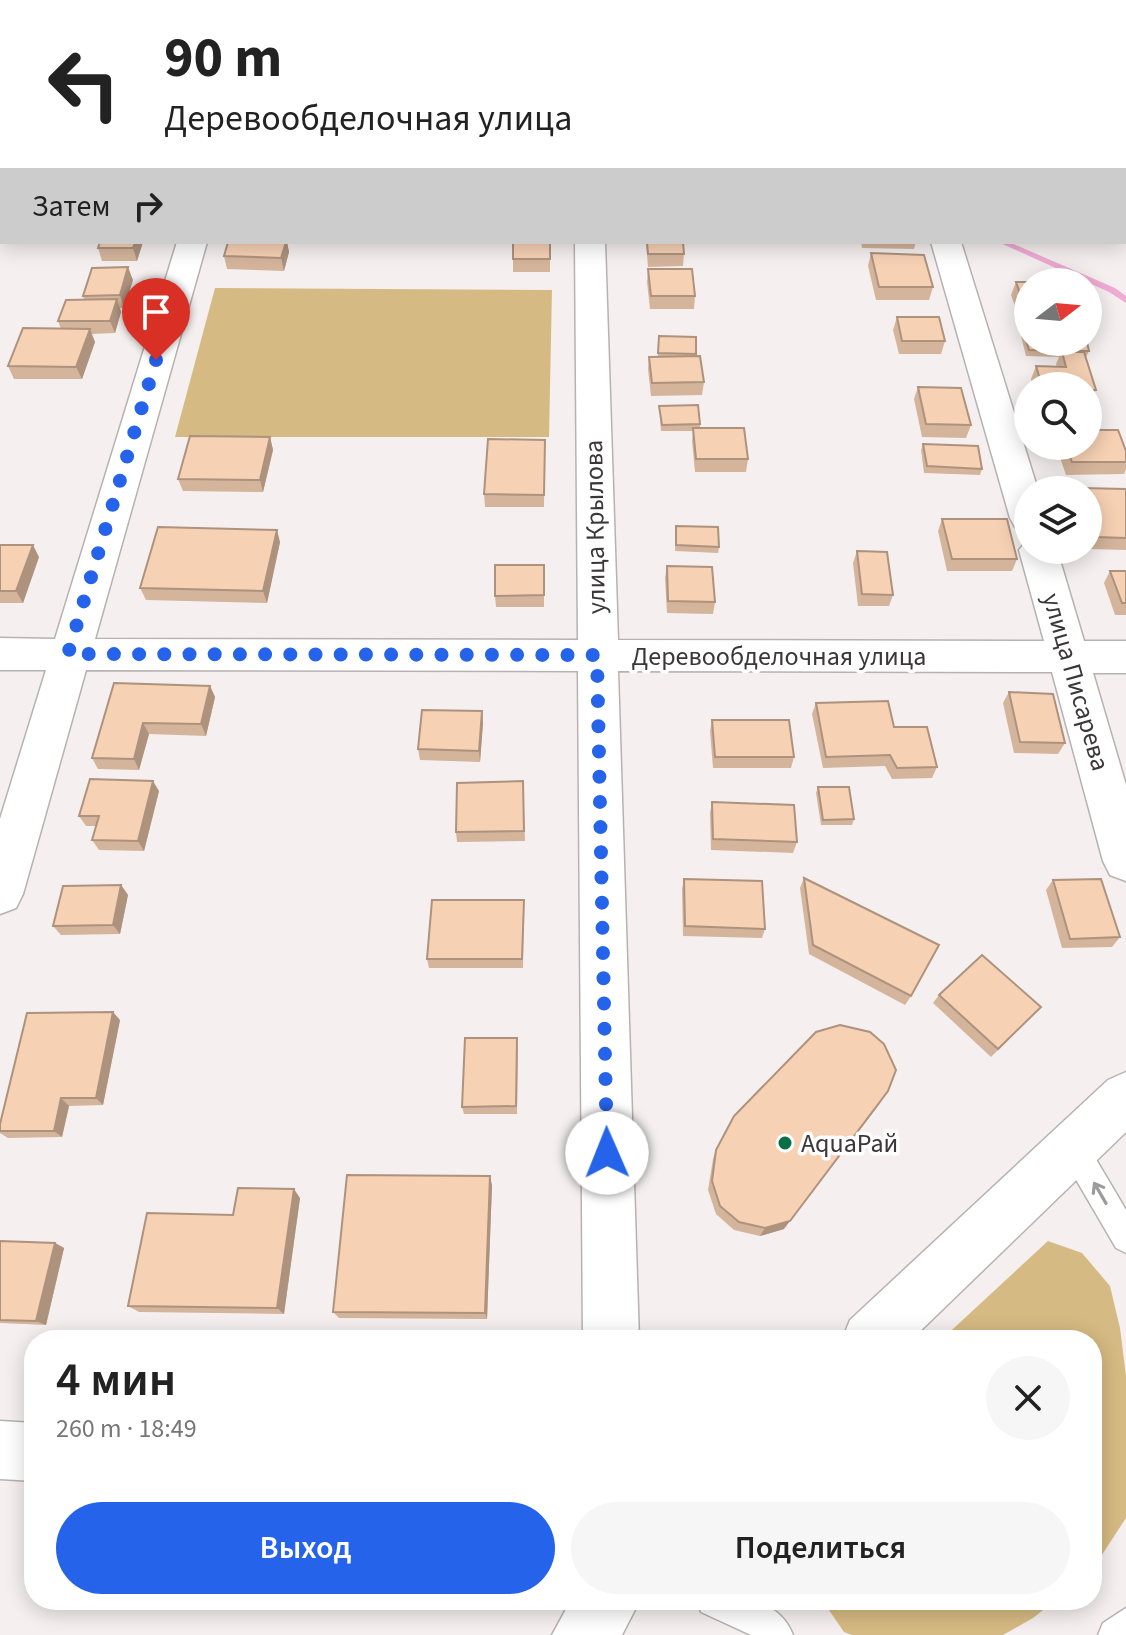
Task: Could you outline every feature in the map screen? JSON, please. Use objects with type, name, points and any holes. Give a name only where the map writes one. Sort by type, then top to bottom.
[{"type":"street","points":[[0,894],[68,654],[191,244]]},
{"type":"street","name":"улица Крылова","points":[[590,244],[611,1330]]},
{"type":"street","points":[[947,244],[1016,476]]},
{"type":"street","name":"улица Писарева","points":[[1042,564],[1126,861]]},
{"type":"street","name":"Деревообделочная улица","points":[[0,654],[1126,657]]},
{"type":"street","points":[[881,1330],[1126,1097]]},
{"type":"street","points":[[0,1450],[24,1451]]},
{"type":"street","points":[[584,1635],[602,1610]]},
{"type":"lane","points":[[1074,1149],[1126,1238]]},
{"type":"lane","points":[[737,1610],[759,1619],[776,1635]]},
{"type":"lane","points":[[1115,1635],[1126,1625]]},
{"type":"shaded area","points":[[215,288],[552,290],[549,437],[175,437]]},
{"type":"shaded area","points":[[1048,1241],[1082,1253],[1110,1286],[1120,1328],[1126,1376],[1126,1518],[1102,1555],[1102,1330],[952,1330]]},
{"type":"shaded area","points":[[829,1610],[1043,1610],[1003,1635],[852,1635],[844,1632]]},
{"type":"building","points":[[99,244],[134,244],[133,248],[98,248]]},
{"type":"building","points":[[227,244],[285,244],[281,258],[224,256]]},
{"type":"building","points":[[513,244],[550,244],[550,259],[513,259]]},
{"type":"building","points":[[647,244],[683,244],[684,254],[648,254]]},
{"type":"building","points":[[871,253],[924,255],[933,287],[879,287]]},
{"type":"building","points":[[128,267],[120,295],[83,296],[92,268]]},
{"type":"building","points":[[648,269],[692,269],[695,296],[651,296]]},
{"type":"building","points":[[117,299],[110,321],[58,321],[66,300]]},
{"type":"building","points":[[897,317],[939,317],[945,341],[902,341]]},
{"type":"building","points":[[23,328],[90,329],[76,367],[8,366]]},
{"type":"building","points":[[659,336],[696,337],[696,354],[658,353]]},
{"type":"building","points":[[700,356],[704,382],[652,383],[649,357]]},
{"type":"building","points":[[1063,356],[1085,356],[1090,372],[1038,372],[1036,366],[1066,367]]},
{"type":"building","points":[[918,387],[961,388],[971,425],[926,424]]},
{"type":"building","points":[[698,405],[700,424],[662,425],[659,406]]},
{"type":"building","points":[[693,428],[744,428],[748,459],[696,459]]},
{"type":"building","points":[[1102,430],[1118,430],[1126,451],[1126,462],[1072,462],[1102,460]]},
{"type":"building","points":[[190,436],[270,437],[260,480],[178,479]]},
{"type":"building","points":[[488,439],[545,440],[544,495],[484,494]]},
{"type":"building","points":[[923,444],[978,446],[982,469],[927,466]]},
{"type":"building","points":[[1102,488],[1126,489],[1126,538],[1102,537]]},
{"type":"building","points":[[942,519],[1007,519],[1014,559],[952,559]]},
{"type":"building","points":[[676,526],[718,527],[719,547],[676,545]]},
{"type":"building","points":[[158,527],[277,530],[263,591],[140,588]]},
{"type":"building","points":[[0,545],[33,545],[16,591],[0,591]]},
{"type":"building","points":[[857,551],[887,552],[893,595],[862,594]]},
{"type":"building","points":[[495,565],[544,565],[544,595],[495,596]]},
{"type":"building","points":[[667,566],[712,567],[715,602],[668,601]]},
{"type":"building","points":[[1110,571],[1126,571],[1126,603],[1122,603]]},
{"type":"building","points":[[114,683],[210,686],[201,724],[143,723],[134,759],[92,758]]},
{"type":"building","points":[[1009,692],[1053,694],[1065,743],[1020,742]]},
{"type":"building","points":[[888,701],[894,727],[927,727],[937,767],[897,768],[890,755],[826,757],[816,703]]},
{"type":"building","points":[[422,710],[482,711],[479,751],[418,749]]},
{"type":"building","points":[[712,720],[789,720],[794,757],[715,757]]},
{"type":"building","points":[[90,779],[153,781],[138,841],[92,840],[99,816],[79,816]]},
{"type":"building","points":[[523,781],[524,831],[456,832],[457,783]]},
{"type":"building","points":[[818,787],[849,787],[854,819],[823,820]]},
{"type":"building","points":[[712,802],[794,805],[797,842],[713,839]]},
{"type":"building","points":[[804,878],[939,945],[911,996],[813,945]]},
{"type":"building","points":[[684,879],[762,881],[765,929],[685,926]]},
{"type":"building","points":[[1101,879],[1120,937],[1070,939],[1053,880]]},
{"type":"building","points":[[121,885],[113,925],[53,926],[63,886]]},
{"type":"building","points":[[432,900],[524,900],[522,959],[427,959]]},
{"type":"building","points":[[982,955],[1041,1007],[998,1049],[939,995]]},
{"type":"building","points":[[113,1012],[96,1098],[61,1098],[54,1131],[0,1131],[27,1013]]},
{"type":"building","name":"AquaРай","points":[[840,1025],[870,1032],[884,1044],[896,1070],[888,1091],[790,1221],[765,1228],[739,1222],[720,1206],[712,1181],[716,1150],[734,1116],[816,1032]]},
{"type":"building","points":[[465,1038],[517,1038],[516,1106],[462,1107]]},
{"type":"building","points":[[347,1175],[490,1176],[485,1313],[333,1312]]},
{"type":"building","points":[[238,1188],[294,1189],[277,1308],[128,1306],[147,1213],[233,1215]]},
{"type":"building","points":[[0,1241],[55,1243],[36,1321],[0,1320]]},
{"type":"waterway","points":[[1007,244],[1112,290],[1126,300]]},
{"type":"place","name":"AquaРай","points":[[785,1143]]},
{"type":"route","points":[[156,360],[68,654],[597,655],[607,1153]]}]
